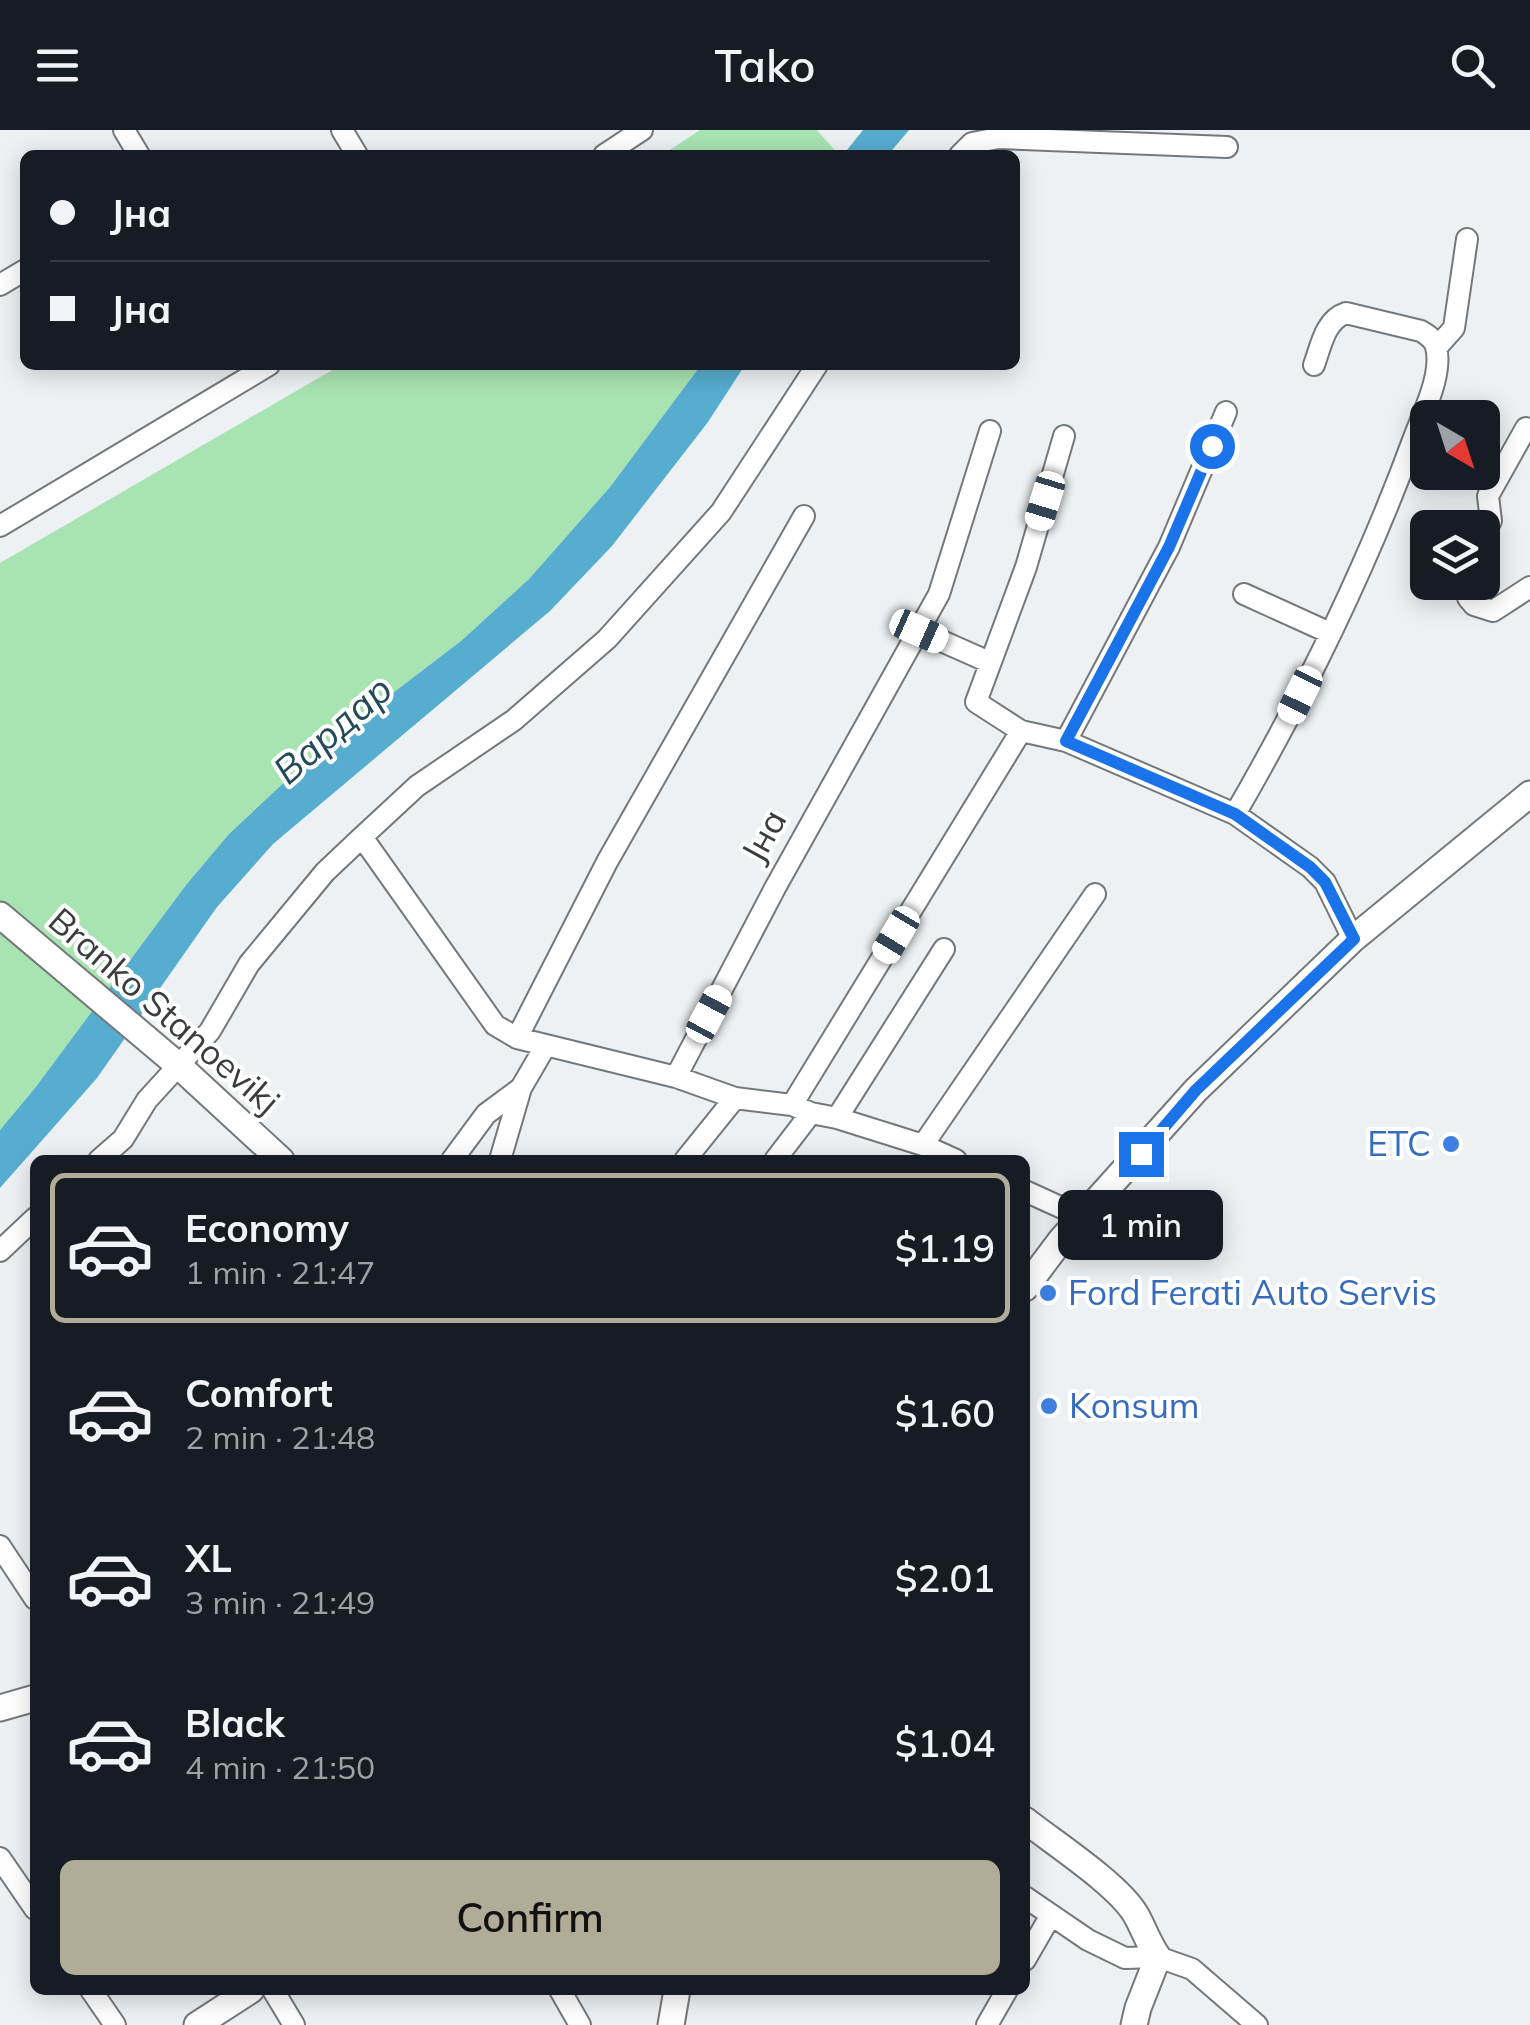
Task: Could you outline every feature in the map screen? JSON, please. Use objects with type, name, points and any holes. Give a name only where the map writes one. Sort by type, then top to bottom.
[{"type":"street","points":[[612,150],[642,130]]},
{"type":"street","points":[[972,143],[999,138],[1226,146]]},
{"type":"street","points":[[1436,348],[1454,328],[1467,239]]},
{"type":"street","points":[[1235,814],[1286,726],[1398,480],[1433,382],[1436,348],[1432,337],[1421,331],[1346,313],[1337,316],[1329,326],[1314,365]]},
{"type":"street","points":[[0,526],[261,370]]},
{"type":"street","points":[[104,1155],[122,1139],[147,1100],[210,1030],[249,964],[325,872],[418,786],[514,720],[607,639],[721,512],[814,370]]},
{"type":"street","points":[[1066,741],[1169,547],[1226,412]]},
{"type":"street","points":[[1489,510],[1488,496],[1526,428]]},
{"type":"street","name":"Јна","points":[[676,1077],[784,872],[940,594],[990,432]]},
{"type":"street","points":[[1064,436],[1026,567],[976,702],[1021,731],[1066,741],[1235,814],[1325,882],[1354,939]]},
{"type":"street","points":[[517,1038],[606,862],[804,516]]},
{"type":"street","points":[[1470,600],[1494,611],[1530,588]]},
{"type":"street","points":[[1244,594],[1330,634]]},
{"type":"street","points":[[919,631],[990,662]]},
{"type":"street","points":[[778,1155],[1021,731]]},
{"type":"street","points":[[1030,1282],[1082,1216],[1196,1090],[1354,939],[1530,794]]},
{"type":"street","points":[[362,838],[495,1025],[517,1038],[676,1077],[735,1098],[837,1118],[945,1155]]},
{"type":"street","points":[[923,1145],[1095,894]]},
{"type":"street","name":"Branko Stanoevikj","points":[[0,915],[179,1066],[276,1155]]},
{"type":"street","points":[[837,1118],[944,949]]},
{"type":"street","points":[[501,1155],[521,1088],[546,1045]]},
{"type":"street","points":[[456,1155],[486,1114],[521,1088]]},
{"type":"street","points":[[689,1155],[735,1098]]},
{"type":"street","points":[[1030,1193],[1082,1216]]},
{"type":"street","points":[[0,1251],[30,1223]]},
{"type":"street","points":[[0,1546],[30,1591]]},
{"type":"street","points":[[0,1708],[30,1699]]},
{"type":"street","points":[[1030,1824],[1120,1896],[1136,1915],[1143,1936],[1158,1957]]},
{"type":"street","points":[[0,1858],[30,1902]]},
{"type":"street","points":[[1030,1900],[1088,1940],[1125,1958],[1158,1957],[1192,1970],[1257,2025]]},
{"type":"street","points":[[1030,1951],[1051,1915]]},
{"type":"street","points":[[1134,2025],[1158,1957]]},
{"type":"street","points":[[94,1995],[115,2025]]},
{"type":"street","points":[[197,2025],[243,1995]]},
{"type":"street","points":[[275,1995],[294,2025]]},
{"type":"street","points":[[563,1995],[580,2025]]},
{"type":"street","points":[[671,2025],[676,1995]]},
{"type":"street","points":[[987,2025],[1005,1995]]},
{"type":"green space","points":[[700,130],[817,130],[835,150],[670,150]]},
{"type":"green space","points":[[332,370],[697,370],[610,487],[529,579],[461,641],[322,747],[229,834],[0,1130],[0,563]]},
{"type":"water","points":[[863,130],[909,130],[892,150],[847,150]]},
{"type":"water","points":[[697,370],[742,370],[708,422],[612,546],[550,611],[273,844],[217,907],[97,1078],[0,1188],[0,1130],[229,834],[322,747],[461,641],[529,579],[610,487]]},
{"type":"place","name":"ETC","points":[[1451,1144]]},
{"type":"place","name":"Ford Ferati Auto Servis","points":[[1048,1293]]},
{"type":"place","name":"Konsum","points":[[1049,1406]]},
{"type":"route","points":[[1141,1154],[1196,1090],[1354,939],[1325,882],[1235,814],[1066,741],[1169,547],[1212,446]]},
{"type":"water label","name":"Вардар","points":[[333,730]]}]
